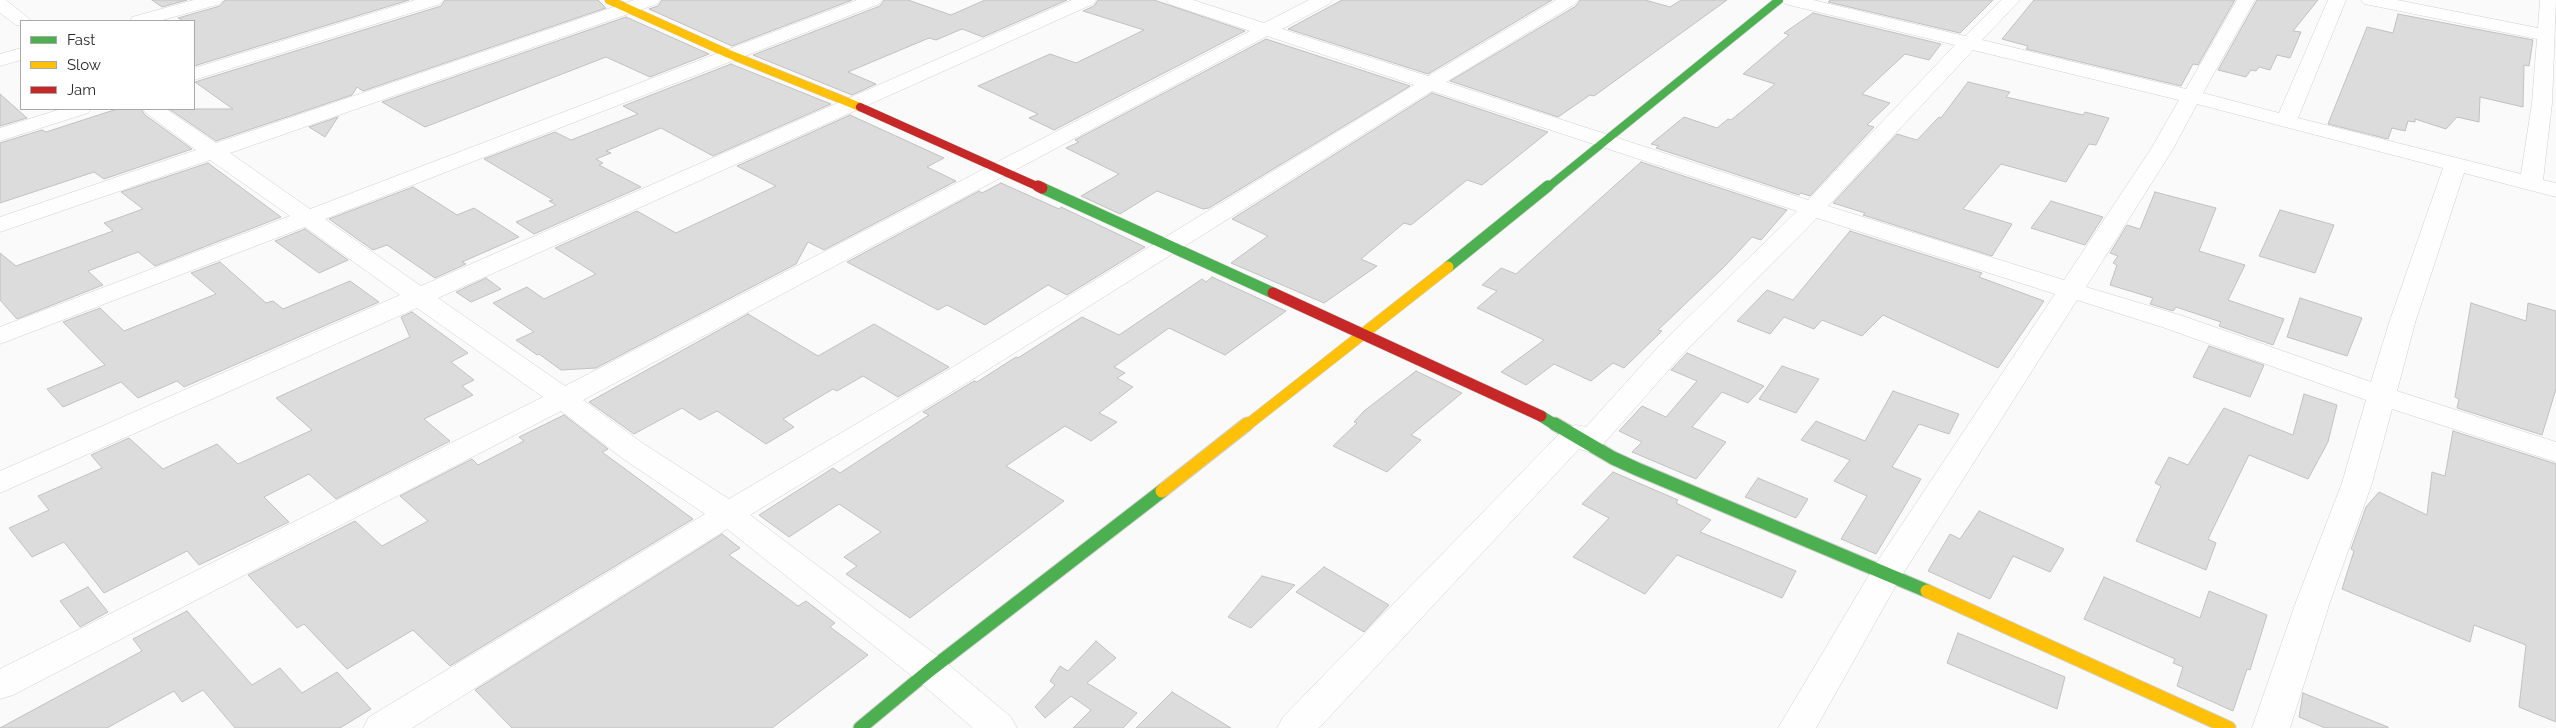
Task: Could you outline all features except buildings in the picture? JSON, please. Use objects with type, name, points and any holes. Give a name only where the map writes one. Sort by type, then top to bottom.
[{"type":"street","points":[[143,20],[214,0]]},
{"type":"street","points":[[195,74],[434,0]]},
{"type":"street","points":[[0,225],[216,152],[618,4],[651,0]]},
{"type":"street","points":[[0,336],[873,0]]},
{"type":"street","points":[[0,483],[1087,0]]},
{"type":"street","points":[[1175,0],[1268,28],[2068,291],[2174,322],[2382,396],[2556,452]]},
{"type":"street","points":[[0,685],[564,399],[1000,168],[1323,0]]},
{"type":"street","points":[[382,728],[728,514],[963,373],[1432,82],[1569,0]]},
{"type":"street","points":[[860,728],[930,670],[1363,335],[1779,0]]},
{"type":"street","points":[[1791,0],[2193,97],[2556,190]]},
{"type":"street","points":[[1296,728],[1813,208],[2011,0]]},
{"type":"street","points":[[1797,728],[1888,573],[1998,406],[2068,291],[2099,249],[2193,97],[2246,0]]},
{"type":"street","points":[[2286,122],[2337,0]]},
{"type":"street","points":[[2370,0],[2551,36]]},
{"type":"street","points":[[2531,184],[2549,105],[2551,36],[2549,0]]},
{"type":"street","points":[[0,4],[22,20]]},
{"type":"street","points":[[618,4],[729,54],[853,104],[1000,168],[1510,401],[1583,438],[1613,458],[1637,469],[1888,573],[2229,728]]},
{"type":"street","points":[[0,60],[20,54]]},
{"type":"street","points":[[0,135],[79,110]]},
{"type":"street","points":[[154,110],[564,399],[633,451],[728,514],[930,670],[998,728]]},
{"type":"street","points":[[2271,728],[2312,602],[2357,483],[2402,323],[2455,165]]},
{"type":"traffic: fast","points":[[1448,267],[1779,0]]},
{"type":"traffic: fast","points":[[1042,188],[1273,293]]},
{"type":"traffic: fast","points":[[1541,416],[1613,458],[1637,469],[1927,591]]},
{"type":"traffic: fast","points":[[860,728],[930,670],[1162,491]]},
{"type":"traffic: slow","points":[[609,0],[729,54],[860,107]]},
{"type":"traffic: slow","points":[[1162,491],[1448,267]]},
{"type":"traffic: slow","points":[[1927,591],[2229,728]]},
{"type":"traffic: jam","points":[[860,107],[1042,188]]},
{"type":"traffic: jam","points":[[1273,293],[1541,416]]}]
